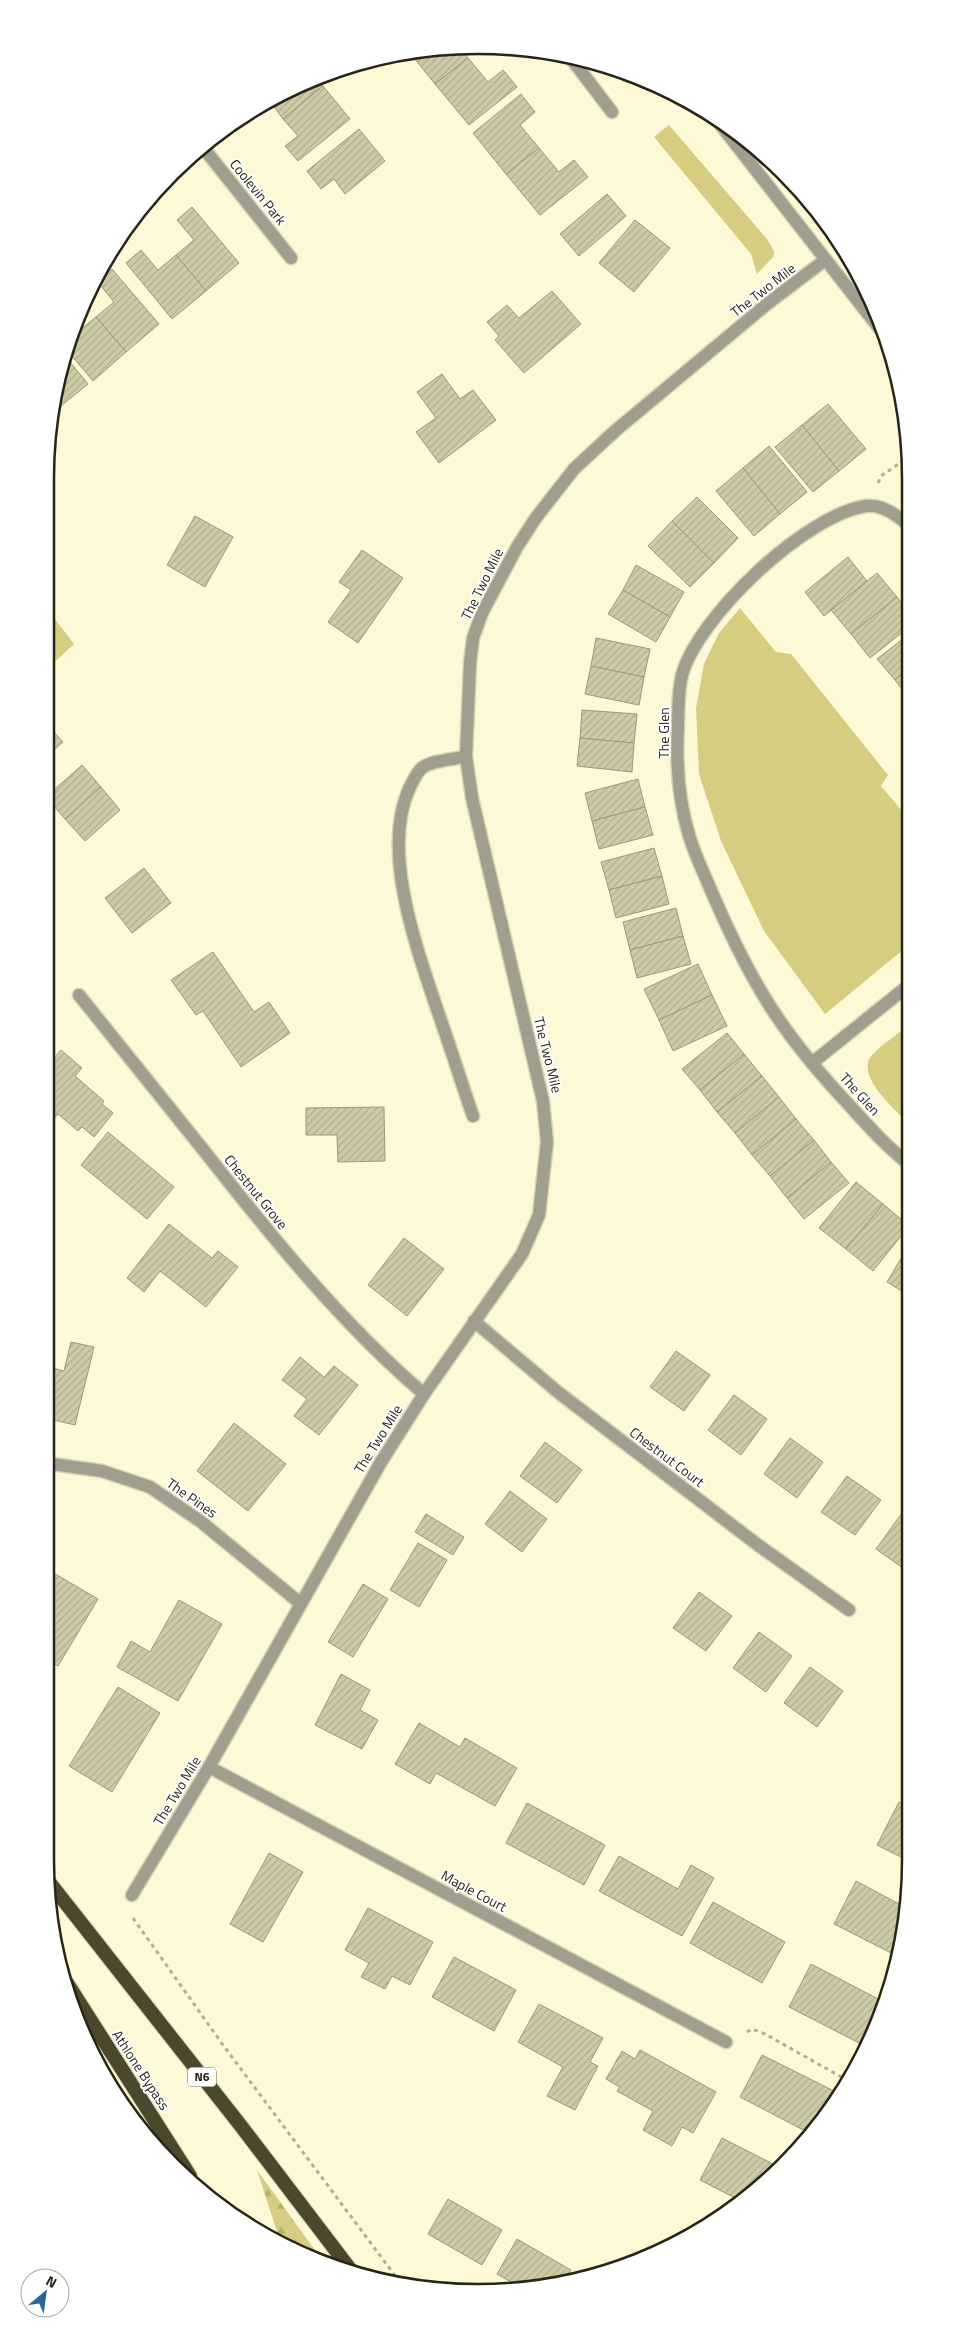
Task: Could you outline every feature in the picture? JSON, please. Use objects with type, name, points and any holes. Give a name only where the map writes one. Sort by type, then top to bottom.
[{"type":"highway","name":"N6","points":[[55,1890],[241,2126],[345,2263]]},
{"type":"highway","name":"Athlone Bypass","points":[[77,1999],[183,2164]]},
{"type":"street","points":[[576,65],[612,112]]},
{"type":"street","points":[[729,136],[870,317]]},
{"type":"street","name":"Coolevin Park","points":[[207,152],[291,258]]},
{"type":"street","name":"The Two Mile","points":[[132,1895],[209,1767],[381,1462],[474,1320],[522,1254],[538,1215],[547,1142],[543,1101],[482,847],[466,756],[473,638],[482,613],[499,579],[535,519],[574,470],[615,431],[767,304],[825,260]]},
{"type":"street","points":[[866,506],[884,508],[902,521]]},
{"type":"street","name":"The Glen","points":[[866,506],[829,520],[803,536],[765,564],[733,594],[710,622],[683,674],[678,701],[679,769],[689,835],[720,910],[761,992],[812,1062],[882,1142],[902,1158]]},
{"type":"street","points":[[466,756],[434,762],[419,771],[407,794],[400,822],[400,873],[415,944],[473,1116]]},
{"type":"street","points":[[812,1062],[902,990]]},
{"type":"street","name":"Chestnut Grove","points":[[79,995],[267,1231],[333,1304],[424,1394]]},
{"type":"street","name":"Chestnut Court","points":[[474,1320],[559,1393],[758,1545],[849,1610]]},
{"type":"street","name":"The Pines","points":[[54,1464],[102,1471],[150,1487],[200,1520],[300,1603]]},
{"type":"street","name":"Maple Court","points":[[209,1767],[726,2042]]},
{"type":"path","points":[[866,506],[881,476],[901,462]]},
{"type":"path","points":[[132,1895],[127,1910],[223,2045],[395,2276]]},
{"type":"path","points":[[726,2042],[752,2029],[765,2034],[842,2077]]},
{"type":"green space","points":[[669,125],[767,239],[774,251],[774,256],[757,274],[751,254],[654,137]]},
{"type":"green space","points":[[740,608],[776,652],[791,654],[888,775],[881,786],[902,811],[902,951],[825,1014],[764,931],[721,841],[699,774],[696,708],[704,664],[719,633]]},
{"type":"green space","points":[[54,618],[74,644],[54,663]]},
{"type":"green space","points":[[902,1030],[902,1117],[879,1092],[868,1072],[868,1063],[872,1055]]},
{"type":"green space","points":[[257,2170],[316,2252],[278,2233]]},
{"type":"building","points":[[465,54],[468,58],[435,84],[414,59]]},
{"type":"building","points":[[468,58],[488,82],[503,70],[517,87],[469,125],[435,84]]},
{"type":"building","points":[[321,84],[323,86],[283,119],[274,107],[316,86]]},
{"type":"building","points":[[323,86],[350,119],[298,161],[285,146],[298,136],[283,119]]},
{"type":"building","points":[[521,94],[535,112],[520,125],[539,148],[506,174],[473,133]]},
{"type":"building","points":[[359,129],[385,161],[345,194],[334,179],[321,189],[307,171]]},
{"type":"building","points":[[539,148],[559,172],[574,160],[588,177],[540,215],[506,174]]},
{"type":"building","points":[[607,194],[626,216],[579,256],[560,234]]},
{"type":"building","points":[[192,207],[239,263],[206,291],[176,255],[194,240],[177,220]]},
{"type":"building","points":[[635,220],[670,248],[634,292],[599,263]]},
{"type":"building","points":[[141,250],[158,270],[176,255],[206,291],[172,319],[126,263]]},
{"type":"building","points":[[112,269],[159,324],[126,352],[96,317],[114,302],[101,285],[107,273]]},
{"type":"building","points":[[552,291],[581,324],[524,373],[495,340],[499,336],[487,322],[507,305],[519,318]]},
{"type":"building","points":[[96,317],[126,352],[93,381],[72,356],[81,330]]},
{"type":"building","points":[[70,362],[88,384],[60,407]]},
{"type":"building","points":[[442,374],[460,399],[473,390],[496,420],[439,463],[416,432],[436,418],[417,392]]},
{"type":"building","points":[[828,404],[866,449],[839,471],[802,425]]},
{"type":"building","points":[[802,425],[839,471],[813,492],[775,447]]},
{"type":"building","points":[[769,446],[807,492],[780,514],[743,468]]},
{"type":"building","points":[[743,468],[780,514],[754,536],[716,491]]},
{"type":"building","points":[[697,497],[738,538],[714,563],[672,521]]},
{"type":"building","points":[[195,516],[233,537],[205,587],[167,565]]},
{"type":"building","points":[[672,521],[714,563],[690,587],[648,546]]},
{"type":"building","points":[[362,550],[403,578],[358,643],[328,622],[351,590],[339,582]]},
{"type":"building","points":[[848,557],[867,581],[824,616],[805,592]]},
{"type":"building","points":[[636,565],[684,592],[670,617],[623,590]]},
{"type":"building","points":[[877,573],[897,597],[851,634],[831,610]]},
{"type":"building","points":[[623,590],[670,617],[656,642],[608,614]]},
{"type":"building","points":[[897,597],[902,603],[902,633],[870,658],[851,634]]},
{"type":"building","points":[[596,638],[650,649],[644,677],[591,666]]},
{"type":"building","points":[[902,640],[902,674],[895,680],[877,659]]},
{"type":"building","points":[[591,666],[644,677],[639,705],[585,694]]},
{"type":"building","points":[[902,674],[902,689],[895,680]]},
{"type":"building","points":[[582,710],[637,714],[634,743],[580,738]]},
{"type":"building","points":[[54,732],[63,742],[54,750]]},
{"type":"building","points":[[580,738],[634,743],[632,772],[577,766]]},
{"type":"building","points":[[82,765],[101,787],[65,819],[54,806],[54,790]]},
{"type":"building","points":[[638,779],[645,807],[592,821],[585,793]]},
{"type":"building","points":[[101,787],[120,810],[85,841],[65,819]]},
{"type":"building","points":[[645,807],[653,835],[599,849],[592,821]]},
{"type":"building","points":[[654,848],[662,876],[609,890],[601,862]]},
{"type":"building","points":[[144,868],[171,903],[132,933],[105,898]]},
{"type":"building","points":[[662,876],[669,904],[616,918],[609,890]]},
{"type":"building","points":[[676,908],[683,936],[630,950],[623,922]]},
{"type":"building","points":[[683,936],[691,964],[637,978],[630,950]]},
{"type":"building","points":[[213,952],[254,1012],[269,1002],[290,1033],[241,1067],[203,1011],[196,1015],[171,980]]},
{"type":"building","points":[[698,964],[712,995],[659,1020],[644,989]]},
{"type":"building","points":[[712,995],[727,1026],[673,1051],[659,1020]]},
{"type":"building","points":[[727,1033],[744,1054],[700,1090],[682,1069]]},
{"type":"building","points":[[61,1050],[82,1068],[75,1076],[104,1101],[102,1104],[113,1113],[94,1137],[82,1127],[78,1131],[58,1114],[54,1119],[54,1058]]},
{"type":"building","points":[[744,1054],[762,1076],[717,1112],[700,1090]]},
{"type":"building","points":[[762,1076],[779,1097],[735,1133],[717,1112]]},
{"type":"building","points":[[779,1097],[796,1119],[752,1155],[735,1133]]},
{"type":"building","points":[[384,1107],[385,1161],[338,1162],[337,1135],[306,1135],[306,1108]]},
{"type":"building","points":[[796,1119],[814,1140],[770,1176],[752,1155]]},
{"type":"building","points":[[108,1132],[174,1187],[147,1219],[81,1165]]},
{"type":"building","points":[[814,1140],[831,1162],[787,1198],[770,1176]]},
{"type":"building","points":[[831,1162],[849,1183],[804,1219],[787,1198]]},
{"type":"building","points":[[856,1182],[883,1204],[846,1249],[819,1228]]},
{"type":"building","points":[[883,1204],[902,1220],[902,1235],[873,1271],[846,1249]]},
{"type":"building","points":[[169,1224],[212,1258],[218,1251],[238,1267],[206,1307],[160,1271],[144,1292],[127,1278]]},
{"type":"building","points":[[404,1238],[444,1269],[407,1316],[368,1285]]},
{"type":"building","points":[[902,1257],[902,1291],[887,1282]]},
{"type":"building","points":[[71,1342],[94,1347],[75,1425],[54,1420],[54,1368],[64,1371]]},
{"type":"building","points":[[676,1351],[710,1375],[684,1411],[650,1387]]},
{"type":"building","points":[[300,1357],[324,1377],[334,1366],[358,1385],[319,1435],[294,1416],[307,1399],[282,1380]]},
{"type":"building","points":[[734,1395],[767,1419],[741,1455],[708,1430]]},
{"type":"building","points":[[234,1423],[286,1464],[248,1511],[197,1471]]},
{"type":"building","points":[[790,1438],[823,1462],[797,1498],[764,1474]]},
{"type":"building","points":[[545,1442],[582,1470],[557,1503],[520,1476]]},
{"type":"building","points":[[847,1476],[881,1500],[855,1535],[821,1512]]},
{"type":"building","points":[[510,1491],[547,1519],[522,1552],[485,1524]]},
{"type":"building","points":[[902,1513],[902,1567],[876,1549]]},
{"type":"building","points":[[426,1514],[464,1537],[453,1555],[415,1532]]},
{"type":"building","points":[[418,1543],[447,1560],[419,1607],[390,1590]]},
{"type":"building","points":[[54,1573],[98,1599],[58,1666],[54,1664]]},
{"type":"building","points":[[363,1584],[388,1599],[353,1657],[328,1642]]},
{"type":"building","points":[[699,1592],[732,1616],[706,1651],[673,1628]]},
{"type":"building","points":[[179,1600],[222,1624],[178,1701],[117,1667],[131,1641],[150,1652]]},
{"type":"building","points":[[759,1632],[792,1656],[766,1692],[733,1668]]},
{"type":"building","points":[[810,1667],[843,1691],[817,1727],[784,1703]]},
{"type":"building","points":[[341,1674],[370,1690],[360,1710],[378,1720],[362,1749],[315,1725]]},
{"type":"building","points":[[118,1687],[160,1713],[112,1792],[69,1766]]},
{"type":"building","points":[[419,1723],[460,1747],[465,1738],[517,1768],[495,1806],[436,1773],[430,1784],[395,1764]]},
{"type":"building","points":[[899,1802],[902,1804],[902,1858],[877,1845]]},
{"type":"building","points":[[527,1803],[605,1845],[584,1885],[506,1843]]},
{"type":"building","points":[[269,1853],[303,1872],[263,1942],[230,1924]]},
{"type":"building","points":[[619,1856],[678,1889],[691,1865],[714,1878],[682,1936],[599,1891]]},
{"type":"building","points":[[856,1881],[900,1904],[892,1953],[834,1924]]},
{"type":"building","points":[[713,1902],[785,1942],[762,1983],[690,1943]]},
{"type":"building","points":[[368,1908],[433,1942],[410,1985],[392,1976],[385,1989],[361,1977],[369,1963],[345,1950]]},
{"type":"building","points":[[454,1957],[516,1990],[494,2031],[432,1997]]},
{"type":"building","points":[[811,1964],[879,1999],[860,2043],[789,2007]]},
{"type":"building","points":[[539,2004],[603,2038],[590,2062],[598,2066],[575,2110],[547,2096],[563,2067],[518,2042]]},
{"type":"building","points":[[640,2050],[716,2092],[693,2133],[682,2127],[672,2146],[643,2130],[653,2111],[617,2091],[620,2087],[606,2079],[622,2051],[635,2059]]},
{"type":"building","points":[[762,2055],[834,2091],[805,2131],[740,2097]]},
{"type":"building","points":[[722,2138],[774,2164],[735,2198],[700,2180]]},
{"type":"building","points":[[448,2199],[502,2230],[482,2265],[428,2234]]},
{"type":"building","points":[[517,2239],[571,2270],[568,2274],[561,2276],[512,2283],[497,2274]]}]
